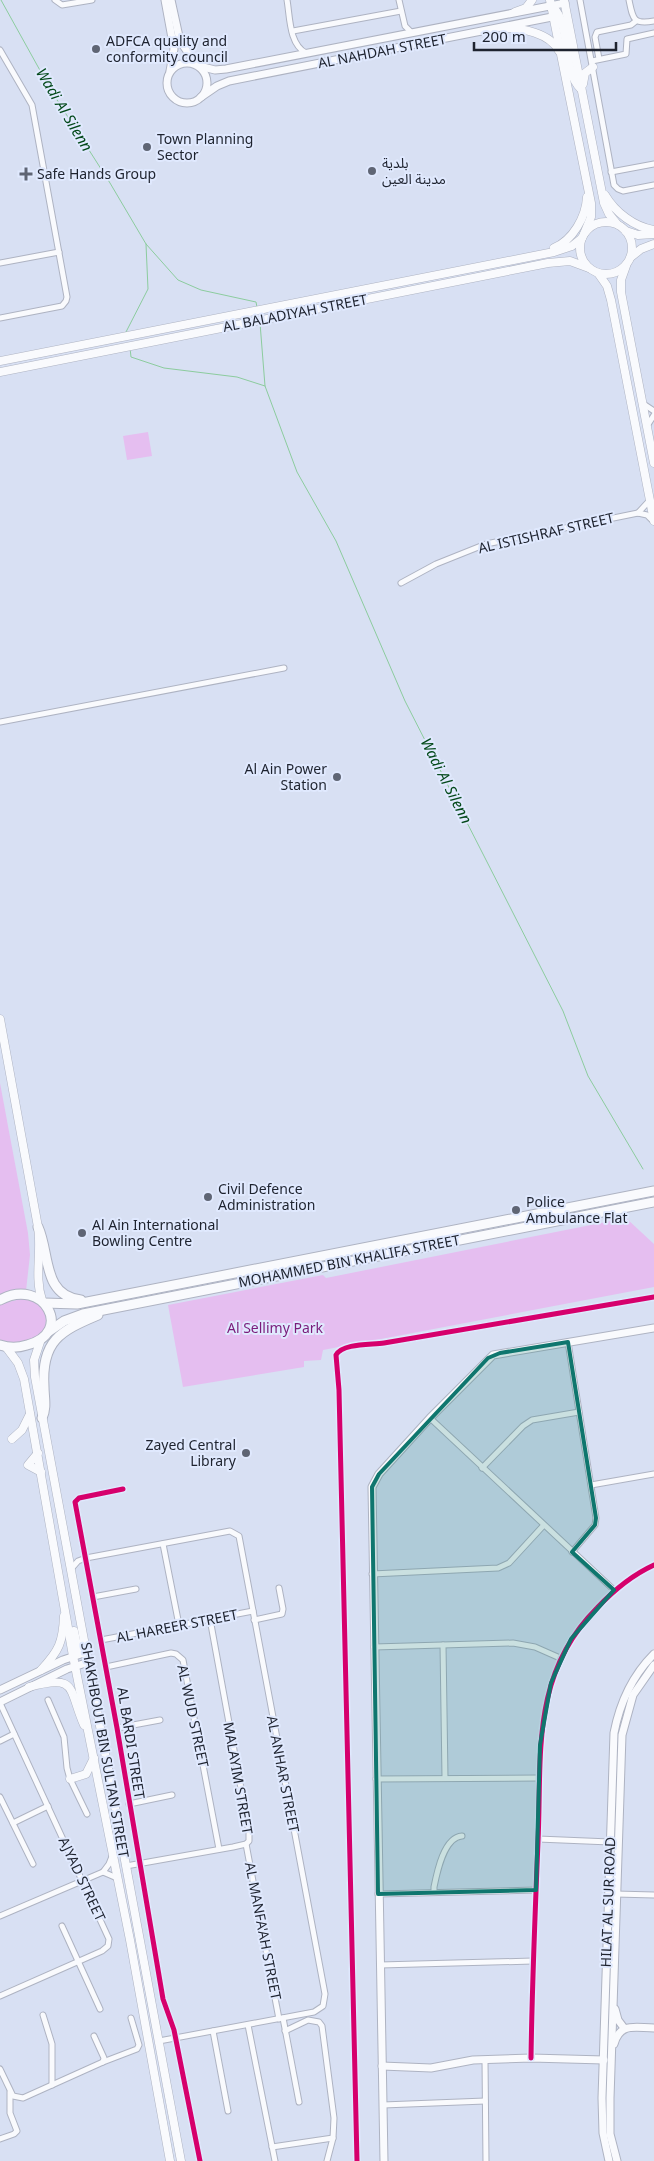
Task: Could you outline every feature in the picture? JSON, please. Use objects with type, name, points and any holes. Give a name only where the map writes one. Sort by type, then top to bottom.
[{"type":"highway","name":"MOHAMMED BIN KHALIFA STREET","points":[[0,1300],[9,1296],[23,1294],[33,1296],[43,1302],[64,1305],[654,1191]]},
{"type":"highway","name":"MOHAMMED BIN KHALIFA STREET","points":[[41,1340],[48,1332],[64,1321],[111,1308],[654,1202]]},
{"type":"highway","points":[[38,1227],[45,1243],[50,1275],[56,1287],[71,1298],[93,1300]]},
{"type":"highway","points":[[43,1302],[50,1315],[48,1332]]},
{"type":"highway","points":[[42,1418],[45,1409],[43,1368],[47,1351],[52,1342],[69,1328],[111,1308]]},
{"type":"highway","points":[[3,1346],[24,1346],[41,1340]]},
{"type":"main road","points":[[515,12],[526,8],[532,0]]},
{"type":"main road","points":[[564,2],[560,16],[564,67],[591,210],[590,222],[583,236],[582,258],[590,268],[598,273],[607,286],[612,300],[654,521]]},
{"type":"main road","points":[[551,3],[560,16],[582,91],[606,210],[617,224]]},
{"type":"main road","points":[[504,28],[522,30],[548,39],[557,46],[564,67]]},
{"type":"main road","points":[[582,91],[584,74],[592,64]]},
{"type":"main road","points":[[534,256],[563,244],[572,235],[584,212],[587,185]]},
{"type":"main road","points":[[601,188],[610,204],[619,213],[641,227],[654,232]]},
{"type":"main road","points":[[583,236],[596,224],[610,222],[638,235],[654,232]]},
{"type":"main road","points":[[626,230],[632,246],[621,280],[621,292],[654,463]]},
{"type":"main road","name":"AL BALADIYAH STREET","points":[[0,361],[559,251],[572,246],[583,236]]},
{"type":"main road","points":[[630,257],[641,249],[654,244]]},
{"type":"main road","name":"AL BALADIYAH STREET","points":[[0,372],[558,261],[570,261],[590,268]]},
{"type":"main road","points":[[598,273],[616,272],[626,266]]},
{"type":"main road","points":[[0,1019],[38,1227],[40,1247],[38,1280],[43,1302]]},
{"type":"main road","name":"SHAKHBOUT BIN SULTAN STREET","points":[[41,1340],[34,1360],[34,1369],[42,1418],[181,2161]]},
{"type":"main road","name":"SHAKHBOUT BIN SULTAN STREET","points":[[3,1346],[18,1363],[22,1371],[170,2161]]},
{"type":"main road","points":[[12,1439],[22,1430],[30,1414]]},
{"type":"main road","points":[[59,1568],[66,1584],[78,1650],[82,1648],[85,1640]]},
{"type":"main road","points":[[41,1670],[55,1655],[62,1642],[64,1597]]},
{"type":"main road","points":[[29,1687],[55,1681],[67,1686],[74,1696],[81,1719],[89,1733]]},
{"type":"main road","points":[[71,1781],[86,1774],[94,1758]]},
{"type":"main road","points":[[71,1781],[88,1779],[99,1786]]},
{"type":"street","points":[[55,0],[62,5],[92,0]]},
{"type":"street","points":[[165,0],[174,49],[167,81],[168,89],[177,100],[191,102],[201,97],[207,87],[207,81],[206,76],[180,41],[173,2]]},
{"type":"street","points":[[287,0],[295,43],[299,49],[306,53]]},
{"type":"street","points":[[399,0],[404,24],[411,32]]},
{"type":"street","points":[[580,0],[614,185],[620,191],[654,185]]},
{"type":"street","points":[[629,0],[632,16],[636,21],[643,23],[654,21]]},
{"type":"street","name":"AL NAHDAH STREET","points":[[197,65],[221,70],[442,27],[551,3],[564,2]]},
{"type":"street","points":[[293,31],[401,11]]},
{"type":"street","name":"AL NAHDAH STREET","points":[[201,97],[217,86],[229,81],[560,16]]},
{"type":"street","points":[[599,59],[595,37],[597,32],[631,25],[636,21]]},
{"type":"street","points":[[399,34],[404,24]]},
{"type":"street","points":[[409,45],[440,38],[444,32],[442,27]]},
{"type":"street","points":[[592,64],[599,59],[627,53],[627,39],[654,33]]},
{"type":"street","points":[[289,56],[295,43]]},
{"type":"street","points":[[0,50],[30,101],[67,297],[65,303],[60,306],[0,318]]},
{"type":"street","points":[[170,73],[178,65],[184,63],[197,65]]},
{"type":"street","points":[[611,172],[654,164]]},
{"type":"street","points":[[0,263],[59,252]]},
{"type":"street","points":[[642,403],[654,413],[647,427]]},
{"type":"street","points":[[638,513],[650,500]]},
{"type":"street","points":[[638,513],[647,515],[654,521]]},
{"type":"street","name":"AL ISTISHRAF STREET","points":[[401,583],[436,564],[486,544],[638,513]]},
{"type":"street","points":[[0,722],[284,668]]},
{"type":"street","points":[[357,2161],[339,1390],[336,1355],[340,1350],[347,1347],[384,1343],[654,1297]]},
{"type":"street","points":[[384,2161],[372,1574],[372,1496],[375,1480],[430,1418],[493,1355],[654,1328]]},
{"type":"street","points":[[568,1342],[596,1518],[595,1525],[572,1552]]},
{"type":"street","points":[[482,1468],[522,1426],[532,1420],[580,1412]]},
{"type":"street","points":[[430,1418],[614,1590]]},
{"type":"street","points":[[590,1485],[654,1474]]},
{"type":"street","name":"AL BARDI STREET","points":[[123,1489],[76,1500],[84,1559],[94,1598],[163,1999],[176,2038],[200,2161]]},
{"type":"street","points":[[372,1574],[498,1568],[510,1563],[544,1526]]},
{"type":"street","name":"AL ANHAR STREET","points":[[84,1559],[230,1531],[236,1533],[240,1540],[326,1999],[323,2006],[318,2010],[159,2041]]},
{"type":"street","points":[[163,1544],[179,1625]]},
{"type":"street","points":[[68,1554],[84,1559]]},
{"type":"street","points":[[71,1569],[84,1559]]},
{"type":"street","points":[[531,2058],[538,1840],[538,1778],[543,1714],[560,1658],[571,1639],[590,1614],[614,1590],[635,1575],[654,1565]]},
{"type":"street","points":[[254,1620],[282,1614],[283,1609],[279,1588]]},
{"type":"street","points":[[94,1598],[136,1589]]},
{"type":"street","name":"AL HAREER STREET","points":[[101,1640],[253,1611]]},
{"type":"street","name":"MALAYIM STREET","points":[[126,1866],[246,1844],[250,1838],[210,1619]]},
{"type":"street","points":[[374,1647],[527,1644],[560,1658]]},
{"type":"street","points":[[443,1645],[445,1778]]},
{"type":"street","points":[[0,1690],[41,1670],[87,1652]]},
{"type":"street","name":"AL WUD STREET","points":[[106,1667],[171,1653],[176,1654],[183,1660],[219,1850]]},
{"type":"street","name":"HILAT AL SUR ROAD","points":[[617,2161],[610,2122],[607,2061],[610,1842],[616,1722],[628,1687],[636,1674],[654,1654]]},
{"type":"street","points":[[0,1703],[29,1687],[89,1662]]},
{"type":"street","name":"HILAT AL SUR ROAD","points":[[609,2161],[602,2123],[613,1988],[622,1735],[633,1695],[654,1665]]},
{"type":"street","points":[[48,1700],[64,1737],[66,1763],[71,1781],[87,1814]]},
{"type":"street","name":"AJYAD STREET","points":[[0,1703],[108,1935],[109,1942],[102,1951],[0,1996]]},
{"type":"street","points":[[117,1728],[160,1720]]},
{"type":"street","points":[[0,1741],[14,1734]]},
{"type":"street","points":[[376,1779],[538,1778]]},
{"type":"street","name":"AL BARDI STREET","points":[[129,1804],[172,1795]]},
{"type":"street","points":[[0,1797],[33,1864]]},
{"type":"street","points":[[13,1823],[48,1806]]},
{"type":"street","points":[[434,1892],[444,1852],[450,1842],[457,1836],[462,1836]]},
{"type":"street","points":[[538,1840],[610,1842]]},
{"type":"street","name":"AL MANFA'AH STREET","points":[[246,1844],[299,2102]]},
{"type":"street","points":[[0,1916],[82,1879],[103,1872],[113,1854]]},
{"type":"street","points":[[103,1872],[117,1878]]},
{"type":"street","points":[[378,1894],[536,1890]]},
{"type":"street","points":[[616,1894],[654,1895]]},
{"type":"street","points":[[62,1926],[100,2010]]},
{"type":"street","points":[[380,1965],[533,1961]]},
{"type":"street","points":[[613,1988],[616,2016],[624,2028]]},
{"type":"street","points":[[44,2015],[52,2044],[52,2085]]},
{"type":"street","points":[[10,2092],[16,2097],[23,2098],[103,2062],[138,2049],[130,2018]]},
{"type":"street","points":[[285,2031],[312,2019],[319,2022],[322,2026],[334,2118],[333,2138],[327,2161]]},
{"type":"street","points":[[248,2025],[275,2161]]},
{"type":"street","points":[[382,2066],[431,2068],[472,2060],[531,2058],[607,2061],[617,2034],[624,2028],[654,2028]]},
{"type":"street","points":[[213,2031],[228,2111]]},
{"type":"street","points":[[94,2036],[102,2053],[103,2062]]},
{"type":"street","points":[[485,2060],[486,2161]]},
{"type":"street","points":[[0,2070],[10,2092],[10,2113],[17,2130],[14,2134],[0,2139]]},
{"type":"street","points":[[383,2106],[485,2101]]},
{"type":"street","points":[[272,2147],[333,2138]]},
{"type":"highlighted area","points":[[568,1342],[596,1518],[595,1525],[572,1552],[614,1590],[571,1639],[551,1683],[540,1745],[536,1890],[378,1894],[372,1487],[379,1474],[488,1358],[500,1353]]},
{"type":"green space","points":[[148,432],[152,456],[127,460],[123,436]]},
{"type":"green space","points":[[0,1083],[28,1233],[30,1255],[26,1291],[0,1294]]},
{"type":"green space","name":"Al Sellimy Park","points":[[626,1218],[654,1244],[654,1287],[323,1350],[321,1360],[304,1361],[304,1367],[183,1387],[168,1305],[323,1275],[326,1278]]},
{"type":"green space","points":[[25,1298],[43,1306],[46,1317],[42,1333],[29,1341],[0,1343],[0,1304]]},
{"type":"waterway","name":"Wadi Al Silenn","points":[[1,0],[52,92],[146,244],[178,280],[201,290],[256,302],[257,307]]},
{"type":"waterway","name":"Wadi Al Silenn","points":[[126,332],[148,289],[146,244]]},
{"type":"waterway","name":"Wadi Al Silenn","points":[[260,323],[265,386],[297,472],[336,541],[405,701],[563,1011],[588,1076],[643,1169]]},
{"type":"waterway","name":"Wadi Al Silenn","points":[[130,348],[131,357],[164,368],[237,377],[265,386]]},
{"type":"cycle path","points":[[357,2161],[339,1390],[336,1355],[351,1346],[384,1343],[654,1297]]},
{"type":"cycle path","points":[[123,1489],[79,1498],[75,1502],[117,1728],[163,1999],[174,2030],[200,2161]]},
{"type":"cycle path","points":[[531,2058],[541,1748],[544,1718],[550,1689],[560,1661],[575,1634],[610,1595],[638,1573],[654,1565]]},
{"type":"place","name":"ADFCA quality and conformity council","points":[[96,49]]},
{"type":"place","name":"Town Planning Sector","points":[[147,147]]},
{"type":"place","name":"بلدية مدينة العين","points":[[372,171]]},
{"type":"place","name":"Safe Hands Group","points":[[26,174]]},
{"type":"place","name":"Al Ain Power Station","points":[[337,777]]},
{"type":"place","name":"Civil Defence Administration","points":[[208,1197]]},
{"type":"place","name":"Police Ambulance Flat","points":[[516,1210]]},
{"type":"place","name":"Al Ain International Bowling Centre","points":[[82,1233]]},
{"type":"place","name":"Zayed Central Library","points":[[246,1453]]}]
